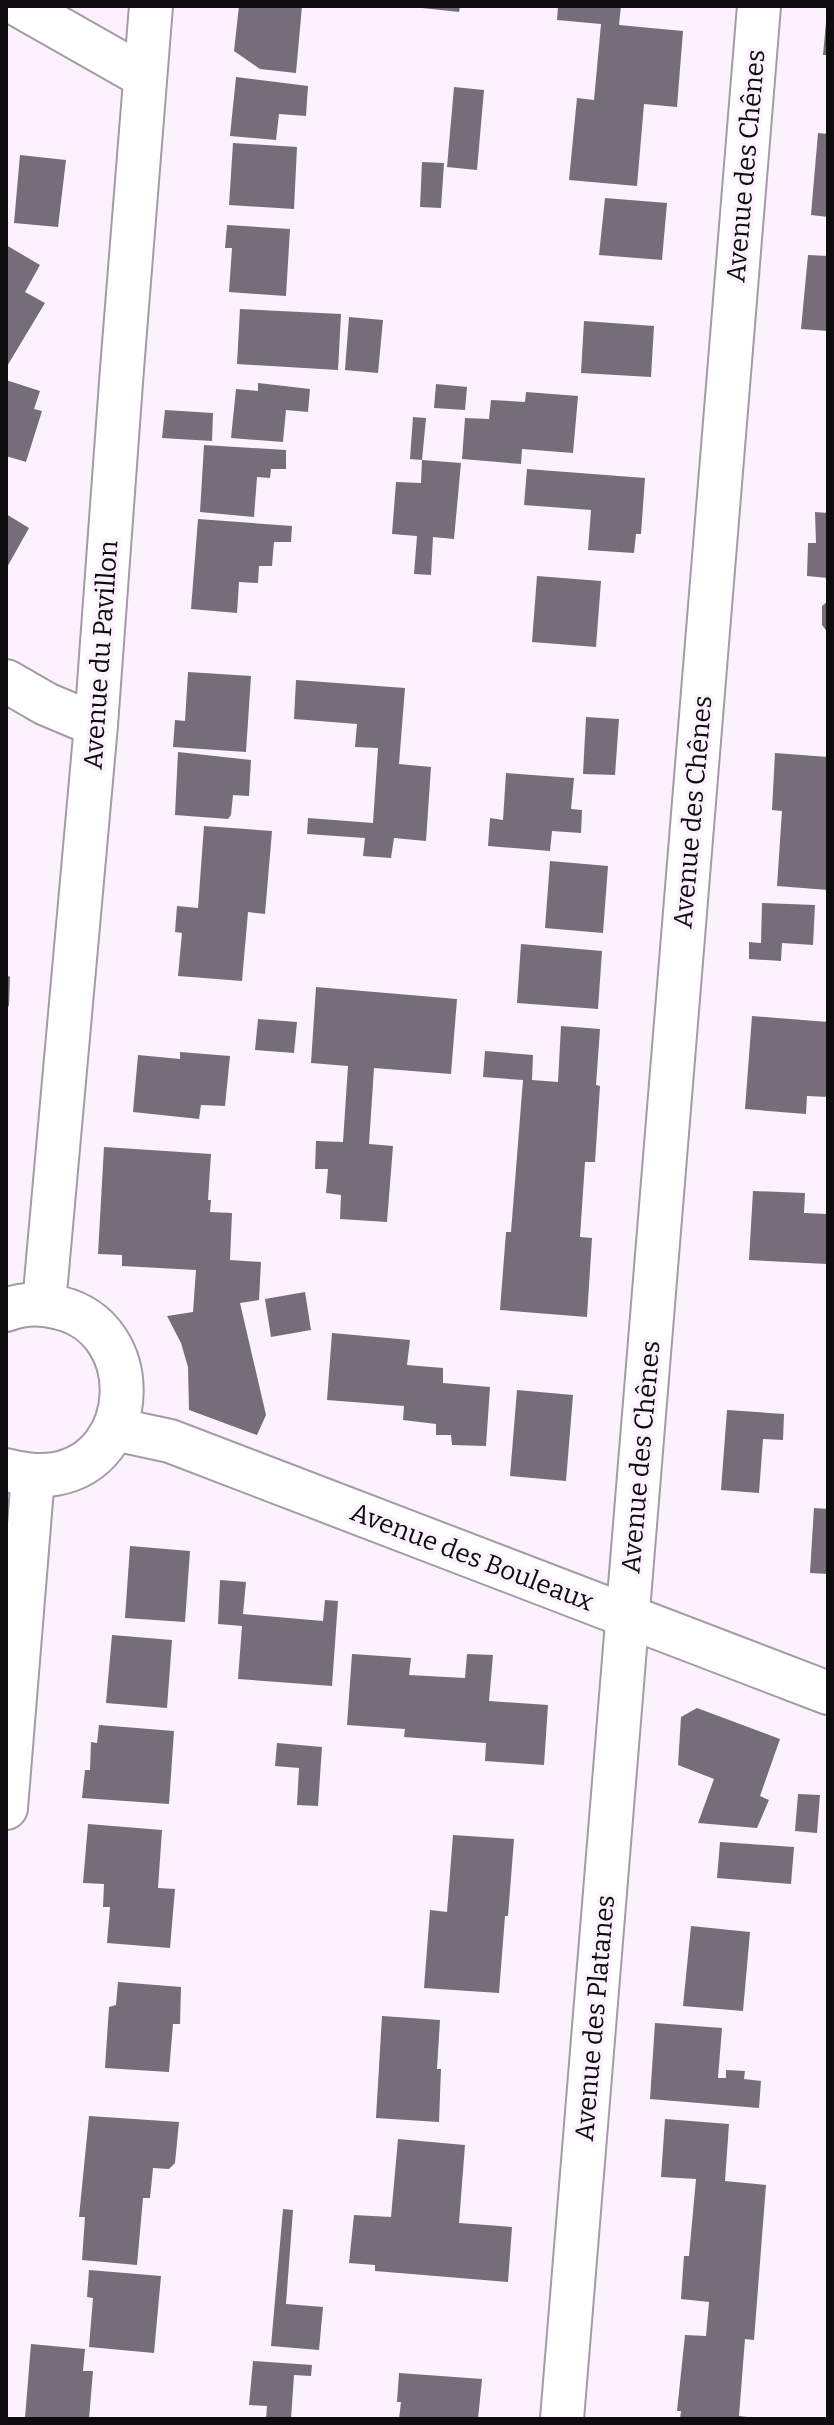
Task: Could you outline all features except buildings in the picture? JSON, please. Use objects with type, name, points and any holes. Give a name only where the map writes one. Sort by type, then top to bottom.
[{"type":"street","points":[[20,6],[145,77]]},
{"type":"street","name":"Avenue du Pavillon","points":[[25,1307],[96,725],[151,6]]},
{"type":"street","name":"Avenue des Chênes","points":[[628,1617],[759,6]]},
{"type":"street","points":[[6,681],[46,704],[96,725]]},
{"type":"street","points":[[6,1808],[20,1473],[58,1474],[81,1464],[100,1449],[114,1429],[123,1402],[122,1374],[112,1348],[95,1326],[71,1311],[25,1307]]},
{"type":"street","name":"Avenue des Bouleaux","points":[[114,1429],[170,1441],[828,1693]]},
{"type":"street","name":"Avenue des Platanes","points":[[562,2419],[628,1617]]}]
